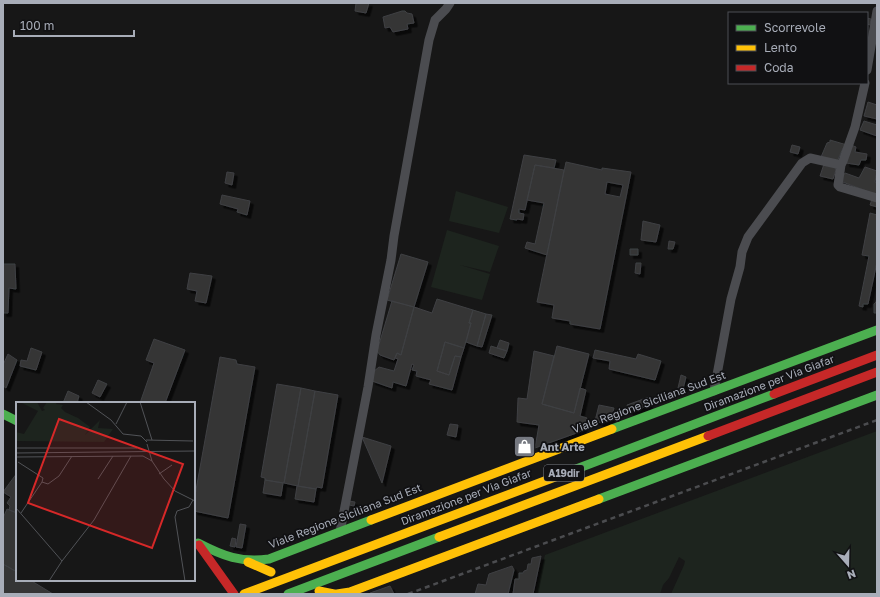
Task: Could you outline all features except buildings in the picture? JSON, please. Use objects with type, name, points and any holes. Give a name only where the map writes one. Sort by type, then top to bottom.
[{"type":"main road","name":"Viale Regione Siciliana Sud Est","points":[[248,562],[269,558],[340,532],[452,488],[877,330]]},
{"type":"main road","name":"Diramazione per Via Giafar","points":[[248,593],[877,355]]},
{"type":"main road","name":"A19dir","points":[[288,594],[877,372]]},
{"type":"main road","points":[[338,594],[350,592],[877,395]]},
{"type":"main road","points":[[3,414],[16,420]]},
{"type":"main road","name":"Viale Regione Siciliana Sud Est","points":[[196,541],[219,554],[248,562],[271,572]]},
{"type":"main road","points":[[196,541],[234,594]]},
{"type":"main road","points":[[319,591],[334,594]]},
{"type":"street","points":[[340,532],[391,260],[429,40],[435,20],[446,10],[450,3]]},
{"type":"street","points":[[868,64],[877,11]]},
{"type":"street","points":[[865,84],[855,127],[841,165],[838,185],[840,187],[877,198]]},
{"type":"street","points":[[714,391],[730,306],[740,267],[742,252],[748,237],[802,163],[810,158],[841,165]]},
{"type":"shaded area","points":[[456,191],[508,207],[499,233],[449,221]]},
{"type":"shaded area","points":[[447,230],[499,246],[490,272],[460,265],[490,274],[482,300],[431,287]]},
{"type":"shaded area","points":[[877,431],[877,594],[671,594],[685,561],[679,557],[669,578],[663,585],[660,594],[535,594],[545,555]]},
{"type":"railway","points":[[408,594],[877,420]]},
{"type":"traffic: fast","points":[[612,429],[877,330]]},
{"type":"traffic: fast","points":[[571,471],[774,394]]},
{"type":"traffic: fast","points":[[599,499],[877,395]]},
{"type":"traffic: fast","points":[[3,414],[16,420]]},
{"type":"traffic: fast","points":[[198,543],[216,552],[232,557],[250,560],[269,559],[371,520]]},
{"type":"traffic: fast","points":[[288,594],[439,537]]},
{"type":"traffic: slow","points":[[371,520],[612,429]]},
{"type":"traffic: slow","points":[[439,537],[708,436]]},
{"type":"traffic: slow","points":[[244,594],[571,471]]},
{"type":"traffic: slow","points":[[337,594],[350,592],[599,499]]},
{"type":"traffic: slow","points":[[248,562],[271,572]]},
{"type":"traffic: slow","points":[[319,591],[334,594]]},
{"type":"traffic: jam","points":[[774,394],[877,355]]},
{"type":"traffic: jam","points":[[708,436],[877,372]]},
{"type":"traffic: jam","points":[[199,545],[234,594]]},
{"type":"place","name":"Ant Arte","points":[[524,447]]}]
